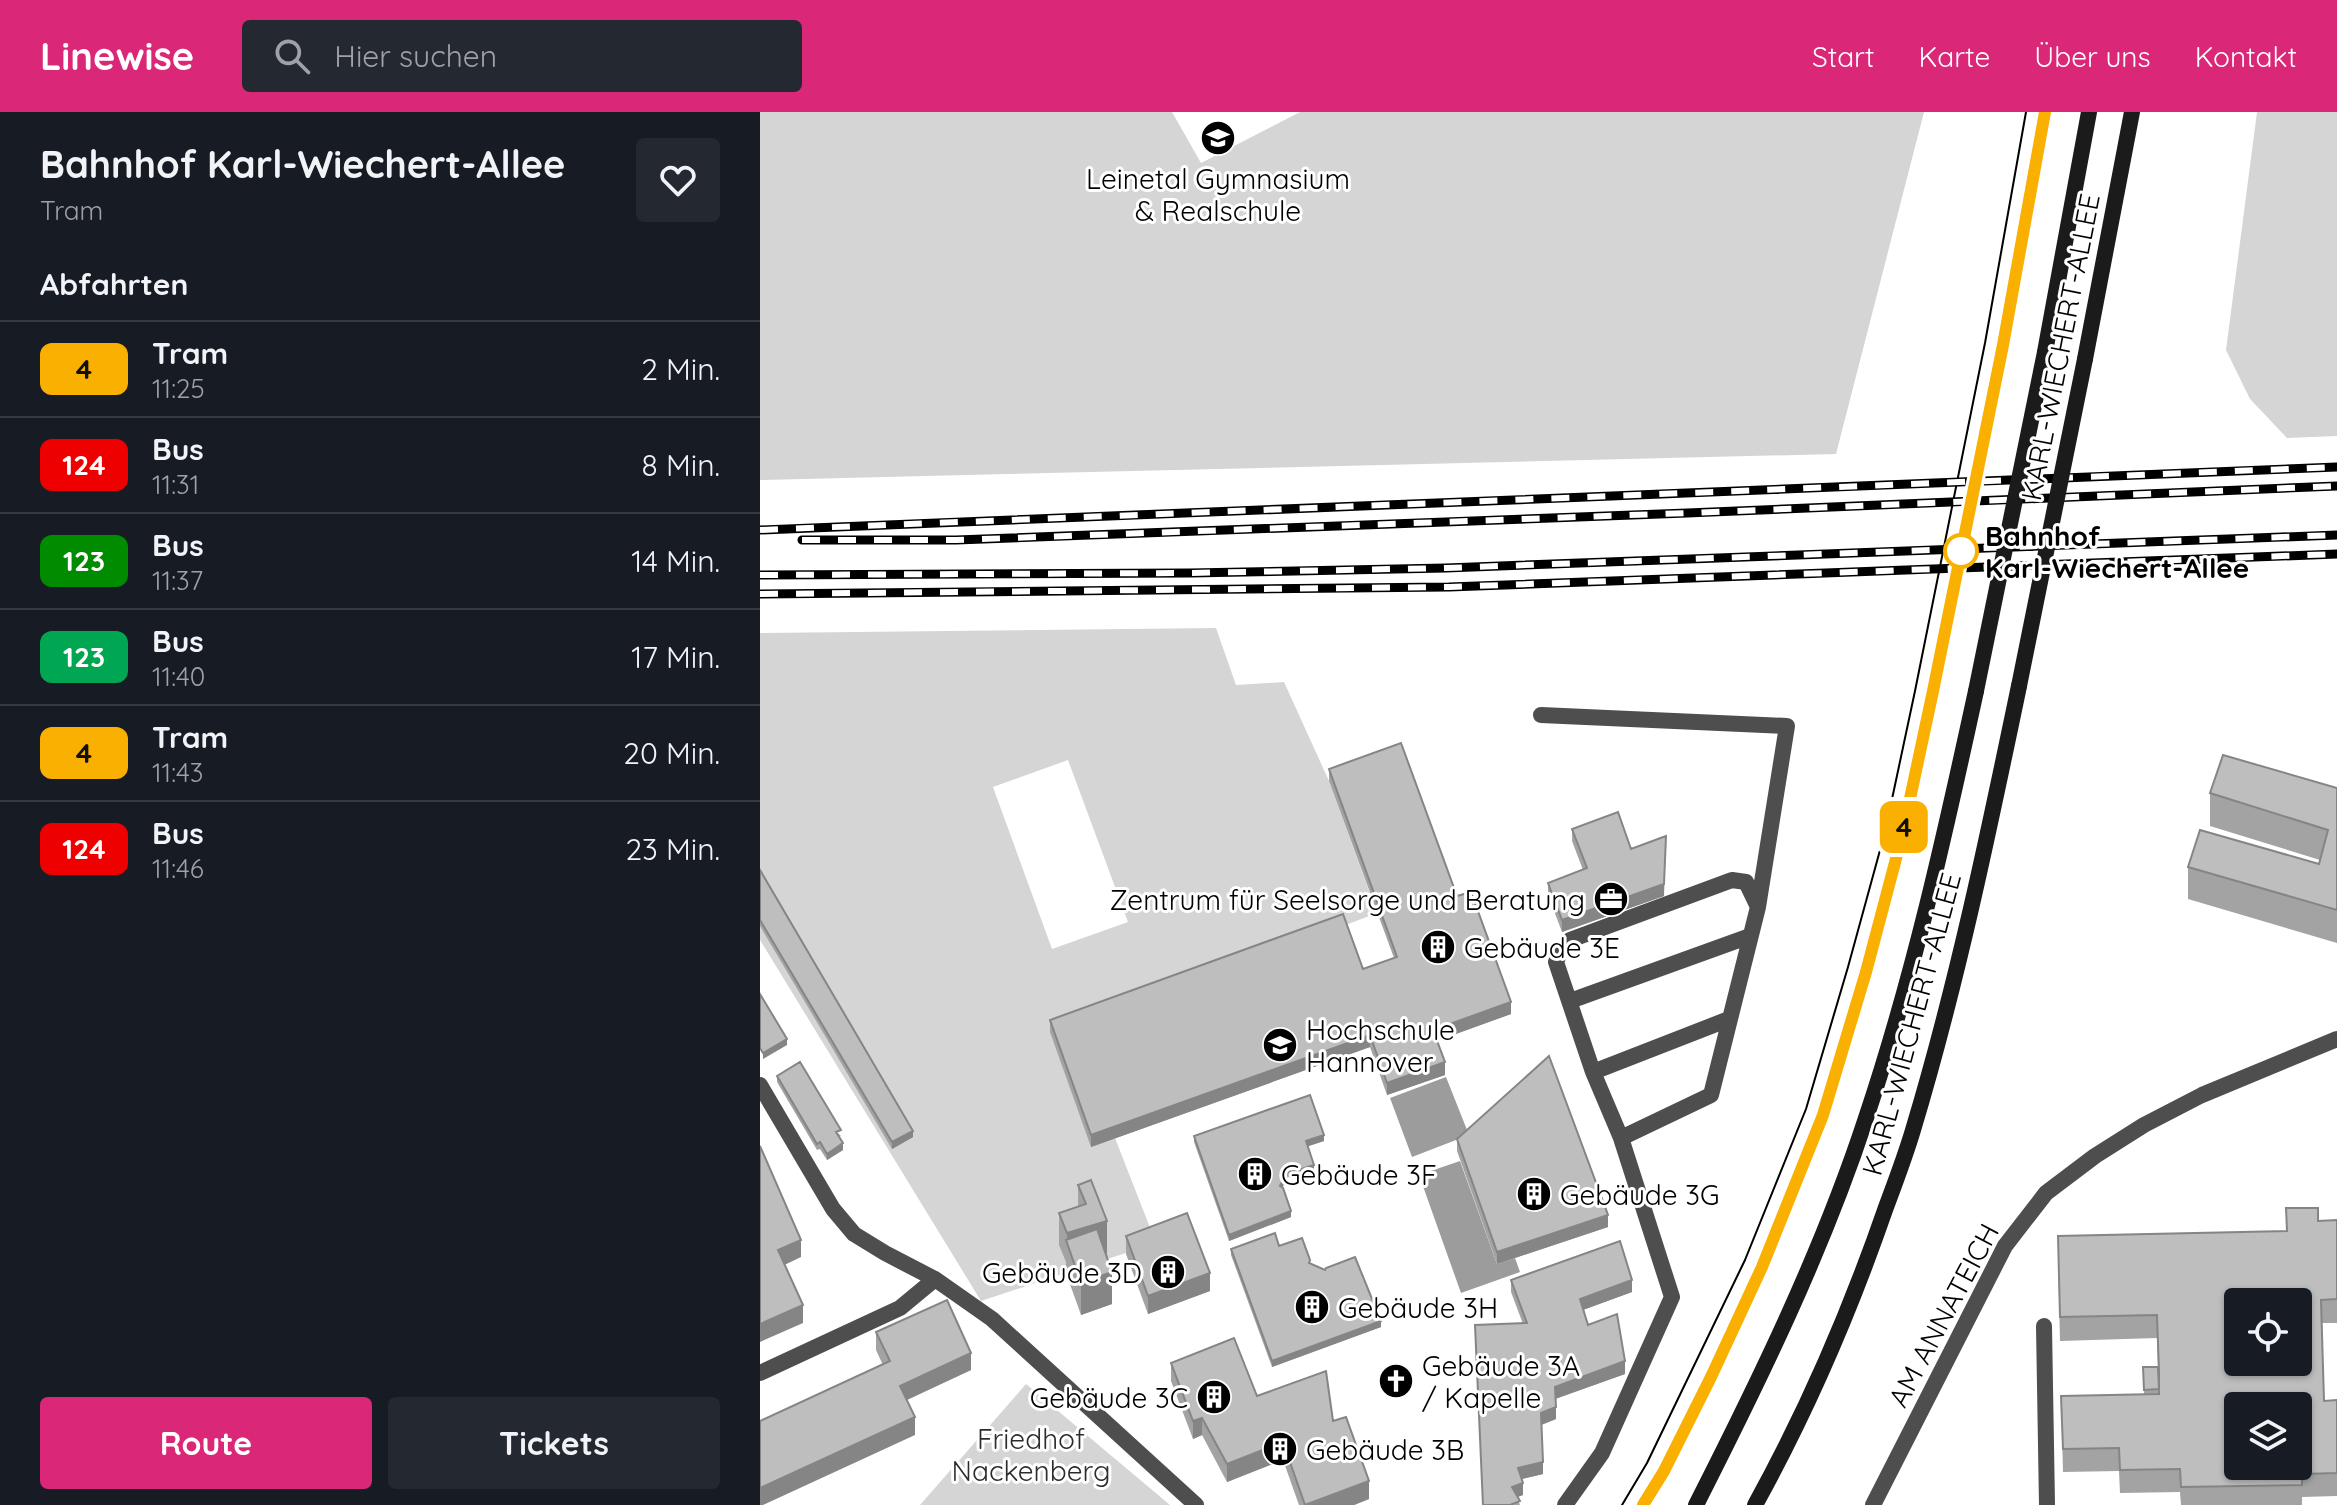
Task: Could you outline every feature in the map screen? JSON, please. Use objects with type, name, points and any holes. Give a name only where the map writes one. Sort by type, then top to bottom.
[{"type":"main road","name":"KARL-WIECHERT-ALLEE","points":[[1696,1505],[1771,1355],[1824,1235],[1866,1119],[1903,998],[1940,858],[1976,691],[2045,352],[2089,112]]},
{"type":"main road","name":"KARL-WIECHERT-ALLEE","points":[[1755,1505],[1821,1374],[1870,1253],[1913,1132],[1947,1009],[1982,865],[2019,686],[2132,112]]},
{"type":"street","points":[[1541,715],[1787,726],[1758,907],[1711,1095],[1621,1138]]},
{"type":"street","points":[[1565,1505],[1602,1453],[1672,1297],[1621,1138],[1593,1072],[1556,962],[1570,940],[1732,880],[1746,882],[1758,907]]},
{"type":"street","points":[[1570,1001],[1750,936]]},
{"type":"street","points":[[1593,1072],[1729,1019]]},
{"type":"street","name":"AM ANNATEICH","points":[[1873,1505],[2005,1246],[2046,1193],[2095,1156],[2144,1125],[2202,1095],[2337,1039]]},
{"type":"street","points":[[760,1085],[833,1209],[854,1234],[935,1279],[992,1319],[1196,1505]]},
{"type":"street","points":[[760,1373],[900,1308],[935,1279]]},
{"type":"street","points":[[2044,1326],[2047,1505]]},
{"type":"green space","points":[[760,112],[1172,112],[1201,163],[1300,112],[1924,112],[1836,454],[760,480]]},
{"type":"green space","points":[[2257,112],[2337,112],[2337,436],[2287,438],[2250,399],[2226,350]]},
{"type":"green space","points":[[1216,628],[1236,685],[1284,682],[1329,781],[1377,913],[1343,926],[1115,1138],[1156,1243],[981,1301],[760,940],[760,633]],"holes":[[[1068,760],[1128,922],[1052,949],[993,787]]]},
{"type":"green space","name":"Friedhof Nackenberg","points":[[1026,1384],[1170,1505],[920,1505]]},
{"type":"shaded area","points":[[1446,1077],[1469,1135],[1412,1157],[1390,1098]]},
{"type":"shaded area","points":[[1460,1161],[1497,1264],[1515,1258],[1520,1272],[1461,1293],[1419,1175]]},
{"type":"building","name":"Gebäude 3E","points":[[1401,743],[1457,896],[1471,892],[1511,1002],[1433,1030],[1445,1062],[1387,1083],[1370,1035],[1091,1135],[1050,1020],[1343,914],[1363,969],[1397,957],[1329,769]]},
{"type":"building","points":[[2223,755],[2337,788],[2337,910],[2188,867],[2200,830],[2319,864],[2328,830],[2210,793]]},
{"type":"building","points":[[1618,812],[1631,849],[1666,836],[1664,884],[1562,920],[1548,883],[1587,868],[1572,829]]},
{"type":"building","points":[[760,870],[913,1131],[892,1142],[760,920]]},
{"type":"building","points":[[760,994],[787,1039],[763,1053],[760,1048]]},
{"type":"building","name":"Gebäude 3G","points":[[1549,1056],[1608,1215],[1497,1252],[1457,1139]]},
{"type":"building","points":[[800,1062],[841,1130],[836,1132],[843,1143],[827,1154],[820,1142],[817,1144],[777,1076]]},
{"type":"building","name":"Gebäude 3F","points":[[1310,1095],[1324,1135],[1306,1141],[1314,1165],[1288,1171],[1280,1186],[1291,1211],[1229,1235],[1194,1136]]},
{"type":"building","points":[[760,1146],[801,1240],[778,1250],[803,1305],[760,1324]]},
{"type":"building","points":[[1091,1180],[1107,1221],[1067,1233],[1059,1213],[1086,1204],[1078,1185]]},
{"type":"building","points":[[2286,1208],[2318,1208],[2318,1221],[2337,1220],[2337,1299],[2321,1300],[2324,1401],[2337,1400],[2337,1473],[2312,1474],[2312,1392],[2224,1392],[2224,1480],[2302,1480],[2302,1485],[2181,1487],[2180,1469],[2120,1470],[2119,1448],[2063,1449],[2061,1396],[2159,1394],[2159,1372],[2157,1315],[2060,1317],[2058,1236],[2287,1231]]},
{"type":"building","name":"Gebäude 3D","points":[[1187,1213],[1210,1273],[1148,1296],[1126,1236]]},
{"type":"building","points":[[1097,1229],[1112,1272],[1081,1283],[1066,1240]]},
{"type":"building","name":"Gebäude 3H","points":[[1275,1233],[1279,1246],[1302,1238],[1309,1263],[1325,1270],[1355,1257],[1381,1321],[1272,1361],[1231,1249]]},
{"type":"building","points":[[1620,1241],[1632,1280],[1580,1299],[1588,1325],[1617,1314],[1625,1361],[1555,1387],[1556,1407],[1541,1413],[1543,1462],[1518,1468],[1523,1483],[1512,1487],[1520,1501],[1510,1505],[1483,1505],[1475,1325],[1527,1323],[1511,1280]]},
{"type":"building","points":[[947,1300],[971,1353],[900,1386],[915,1417],[760,1488],[760,1421],[890,1361],[876,1332]]},
{"type":"building","points":[[1234,1338],[1257,1396],[1326,1371],[1333,1421],[1346,1417],[1369,1481],[1305,1505],[1283,1442],[1227,1464],[1202,1418],[1193,1421],[1171,1363]]},
{"type":"building","points":[[2143,1367],[2158,1367],[2159,1389],[2144,1390]]},
{"type":"tram line","points":[[1622,1505],[1647,1463],[1745,1260],[1806,1109],[1848,967],[1885,832],[1915,691],[1985,343],[2026,112]]},
{"type":"tram line","points":[[1643,1505],[1684,1433],[1738,1322],[1770,1246],[1824,1113],[1867,972],[1918,759],[1948,616],[2045,112]]},
{"type":"tram line","name":"4","points":[[1643,1505],[1664,1471],[1762,1267],[1823,1115],[1866,972],[1902,836],[1933,691],[2003,345],[2045,112]]},
{"type":"railway","points":[[760,530],[2337,467]]},
{"type":"railway","points":[[802,540],[956,540],[2337,486]]},
{"type":"railway","points":[[760,575],[1446,568],[2337,535]]},
{"type":"railway","points":[[760,594],[1449,587],[2337,554]]},
{"type":"place","name":"Leinetal Gymnasium & Realschule","points":[[1218,138]]},
{"type":"place","name":"Bahnhof Karl-Wiechert-Allee","points":[[1961,551]]},
{"type":"place","name":"Zentrum für Seelsorge und Beratung","points":[[1611,899]]},
{"type":"place","name":"Gebäude 3E","points":[[1438,947]]},
{"type":"place","name":"Hochschule Hannover","points":[[1280,1045]]},
{"type":"place","name":"Gebäude 3F","points":[[1255,1174]]},
{"type":"place","name":"Gebäude 3G","points":[[1534,1194]]},
{"type":"place","name":"Gebäude 3D","points":[[1168,1272]]},
{"type":"place","name":"Gebäude 3H","points":[[1312,1307]]},
{"type":"place","name":"Gebäude 3A / Kapelle","points":[[1396,1381]]},
{"type":"place","name":"Gebäude 3C","points":[[1214,1397]]},
{"type":"place","name":"Gebäude 3B","points":[[1280,1449]]}]
